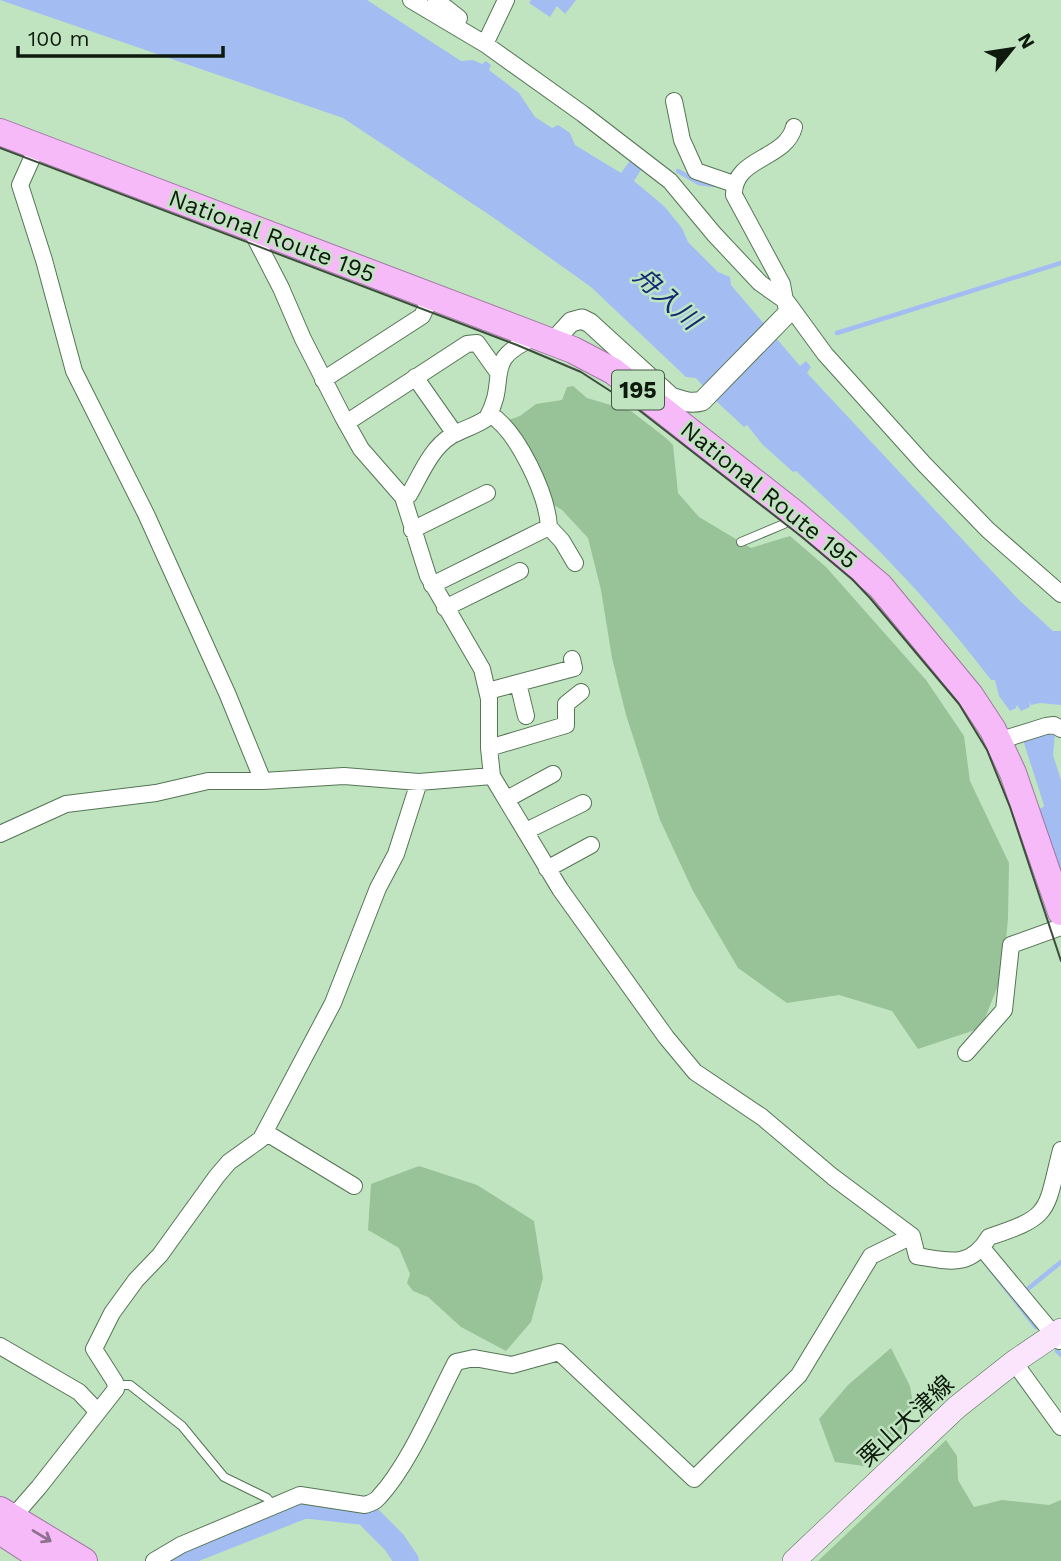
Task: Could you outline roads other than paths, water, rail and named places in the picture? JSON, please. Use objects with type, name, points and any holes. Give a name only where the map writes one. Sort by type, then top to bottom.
[{"type":"highway","name":"National Route 195","points":[[0,132],[582,354],[612,371],[794,513],[880,586],[970,695],[998,741],[1013,773],[1061,912]]},
{"type":"highway","points":[[4,1520],[46,1561]]},
{"type":"highway","points":[[4,1520],[84,1561]]},
{"type":"main road","name":"栗山大津線","points":[[794,1561],[957,1407],[1014,1362],[1058,1336]]},
{"type":"street","points":[[411,0],[485,44],[670,181],[714,234],[786,309],[898,437],[988,530],[1061,594]]},
{"type":"street","points":[[436,0],[485,44]]},
{"type":"street","points":[[485,44],[506,0]]},
{"type":"street","points":[[674,102],[682,140],[696,171],[734,184]]},
{"type":"street","points":[[786,309],[782,284],[734,195],[734,184],[744,170],[792,137],[794,127]]},
{"type":"street","points":[[37,146],[20,185],[44,260],[74,371],[146,514],[228,693],[262,781]]},
{"type":"street","points":[[250,228],[346,423],[361,449],[403,497],[432,586],[482,669],[488,691],[492,776],[547,869],[626,983],[695,1072],[762,1117],[833,1177],[912,1236],[917,1256],[953,1262],[965,1259],[982,1248],[989,1237],[1018,1228],[1040,1215],[1048,1203],[1061,1152]]},
{"type":"street","points":[[323,380],[422,316],[431,296]]},
{"type":"street","points":[[403,497],[409,495],[436,450],[455,434],[483,421],[490,414],[498,387],[498,371],[509,352],[517,345],[544,340],[570,322],[582,319],[590,323],[671,397],[688,403],[702,401],[786,309]]},
{"type":"street","points":[[473,342],[481,316]]},
{"type":"street","points":[[346,423],[473,342]]},
{"type":"street","points":[[473,342],[498,371]]},
{"type":"street","points":[[415,377],[455,434]]},
{"type":"street","points":[[490,414],[514,439],[535,477],[549,527],[562,541],[575,563]]},
{"type":"street","points":[[412,530],[487,493]]},
{"type":"street","points":[[432,586],[549,527]]},
{"type":"street","points":[[445,608],[520,571]]},
{"type":"street","points":[[488,691],[574,668],[572,659]]},
{"type":"street","points":[[518,683],[526,716]]},
{"type":"street","points":[[489,748],[566,725],[566,704],[580,692]]},
{"type":"street","points":[[998,741],[1046,726],[1061,729]]},
{"type":"street","points":[[507,799],[553,774]]},
{"type":"street","points":[[0,834],[66,804],[156,793],[208,781],[344,776],[419,782],[492,776]]},
{"type":"street","points":[[4,1520],[40,1487],[117,1385],[94,1349],[112,1313],[136,1280],[160,1255],[217,1176],[229,1162],[261,1139],[265,1132],[333,1003],[377,888],[396,854],[419,782]]},
{"type":"street","points":[[526,831],[583,803]]},
{"type":"street","points":[[547,869],[590,845]]},
{"type":"street","points":[[966,1053],[1004,1010],[1017,971],[1011,946],[1061,927]]},
{"type":"street","points":[[265,1132],[354,1186]]},
{"type":"street","points":[[154,1561],[181,1545],[300,1495],[365,1505],[373,1503],[400,1468],[456,1362],[474,1358],[512,1365],[559,1352],[694,1479],[799,1376],[871,1256],[912,1236]]},
{"type":"street","points":[[982,1248],[1058,1336]]},
{"type":"street","points":[[0,1346],[79,1392],[98,1412]]},
{"type":"street","points":[[1014,1362],[1061,1427]]},
{"type":"lane","points":[[741,542],[784,524],[794,513]]},
{"type":"lane","points":[[117,1385],[131,1385],[182,1426],[224,1477],[267,1497],[274,1507]]},
{"type":"water","name":"舟入川","points":[[0,0],[367,0],[461,61],[473,60],[482,64],[486,61],[491,65],[489,70],[519,93],[535,117],[552,128],[558,125],[570,133],[575,145],[621,173],[632,158],[642,168],[634,181],[664,206],[682,228],[688,242],[718,272],[730,277],[731,285],[800,366],[806,361],[811,367],[807,373],[1018,599],[1053,631],[1061,631],[1061,705],[1031,705],[1029,702],[1030,707],[1021,711],[1017,705],[1010,711],[999,696],[995,680],[991,680],[898,571],[823,496],[762,444],[747,425],[744,427],[696,378],[686,377],[591,287],[494,218],[343,118]]},
{"type":"water","points":[[531,0],[576,0],[565,14],[557,6],[550,17],[529,3]]},
{"type":"water","points":[[1044,731],[1055,734],[1053,756],[1061,789],[1061,878],[1039,809],[1055,801],[1040,751],[1028,754],[1028,737]]},
{"type":"waterway","points":[[678,171],[699,183],[713,185]]},
{"type":"waterway","points":[[837,333],[1061,263]]},
{"type":"waterway","points":[[1034,735],[1061,819]]},
{"type":"waterway","points":[[1024,1292],[1061,1262]]},
{"type":"waterway","points":[[988,1266],[1036,1327]]},
{"type":"waterway","points":[[1057,1351],[1061,1355]]},
{"type":"waterway","points":[[173,1561],[189,1552],[303,1507],[365,1513],[394,1542],[407,1561]]},
{"type":"tram line","points":[[0,148],[517,345],[581,372],[635,407],[852,579],[959,704],[987,750],[1010,807],[1061,961]]}]
